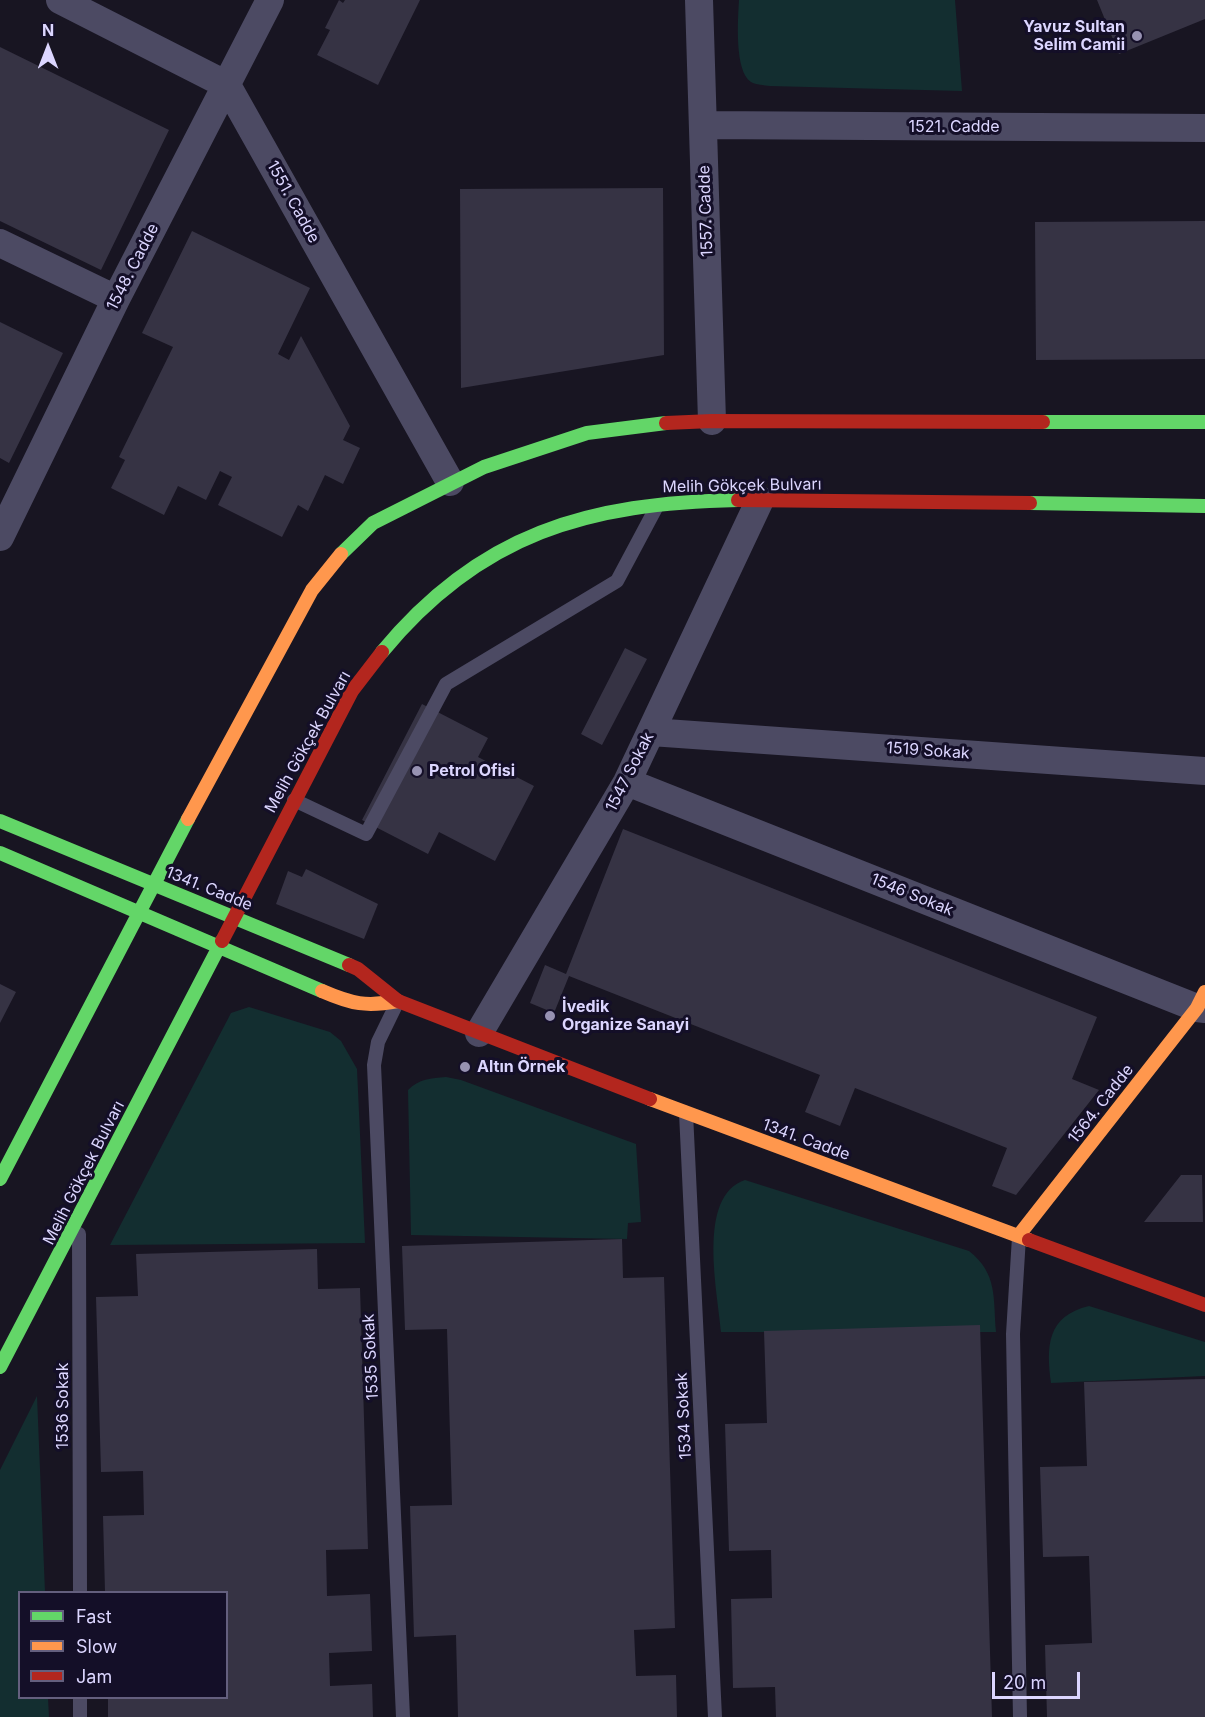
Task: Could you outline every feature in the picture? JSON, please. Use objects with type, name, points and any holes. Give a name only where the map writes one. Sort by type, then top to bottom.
[{"type":"main road","points":[[0,1179],[153,884],[312,590],[332,563],[374,523],[450,482],[516,455],[587,433],[656,424],[712,421],[1205,422]]},
{"type":"main road","name":"Melih Gökçek Bulvarı","points":[[0,1368],[79,1220],[232,917],[352,691],[408,620],[444,586],[477,563],[556,525],[657,504],[760,500],[1205,506]]},
{"type":"main road","name":"1341. Cadde","points":[[0,821],[358,969],[398,1002],[686,1113],[1205,1305]]},
{"type":"main road","name":"1341. Cadde","points":[[0,853],[348,1002],[371,1006],[398,1002]]},
{"type":"main road","name":"1564. Cadde","points":[[1019,1235],[1202,1003]]},
{"type":"street","points":[[60,0],[227,86]]},
{"type":"street","name":"1548. Cadde","points":[[2,529],[116,299],[270,0]]},
{"type":"street","name":"1557. Cadde","points":[[699,0],[712,421]]},
{"type":"street","name":"1551. Cadde","points":[[227,86],[450,482]]},
{"type":"street","name":"1521. Cadde","points":[[703,125],[1205,128]]},
{"type":"street","points":[[0,243],[116,299]]},
{"type":"street","name":"1547 Sokak","points":[[479,1033],[627,782],[760,500]]},
{"type":"street","name":"1519 Sokak","points":[[651,732],[1205,771]]},
{"type":"street","name":"1546 Sokak","points":[[627,782],[1202,1003]]},
{"type":"lane","points":[[294,800],[366,834],[446,684],[617,581],[657,504]]},
{"type":"lane","name":"1535 Sokak","points":[[398,1002],[378,1042],[374,1065],[403,1717]]},
{"type":"lane","name":"1534 Sokak","points":[[686,1113],[715,1717]]},
{"type":"lane","name":"1536 Sokak","points":[[79,1220],[80,1591]]},
{"type":"lane","points":[[1019,1235],[1013,1334],[1020,1717]]},
{"type":"lane","points":[[80,1699],[80,1717]]},
{"type":"green space","points":[[739,0],[955,0],[962,91],[770,86],[753,83],[746,76],[739,56]]},
{"type":"green space","points":[[249,1007],[330,1032],[341,1041],[357,1069],[365,1243],[110,1245],[231,1013]]},
{"type":"green space","points":[[446,1077],[461,1080],[636,1144],[641,1222],[628,1223],[627,1239],[411,1235],[408,1090],[421,1081]]},
{"type":"green space","points":[[745,1180],[969,1251],[985,1269],[992,1287],[996,1332],[721,1332],[714,1271],[715,1225],[720,1205],[730,1190]]},
{"type":"green space","points":[[1089,1306],[1205,1342],[1205,1376],[1051,1383],[1049,1357],[1052,1334],[1065,1317]]},
{"type":"green space","points":[[37,1396],[45,1591],[18,1591],[18,1699],[48,1699],[49,1717],[0,1717],[0,1470]]},
{"type":"building","points":[[339,0],[343,3],[345,0],[420,0],[378,85],[317,55],[330,30],[325,28]]},
{"type":"building","name":"Yavuz Sultan Selim Camii","points":[[1097,0],[1205,0],[1205,19],[1119,54]]},
{"type":"building","points":[[0,47],[169,130],[101,270],[0,221]]},
{"type":"building","points":[[663,188],[664,355],[461,388],[460,189]]},
{"type":"building","points":[[1205,221],[1205,359],[1036,360],[1035,222]]},
{"type":"building","points":[[192,231],[310,288],[278,354],[289,360],[301,336],[350,426],[343,440],[360,448],[343,484],[325,475],[308,511],[298,505],[282,537],[218,505],[232,477],[220,471],[206,500],[178,486],[164,515],[111,488],[125,460],[119,457],[173,347],[142,333]]},
{"type":"building","points":[[0,322],[63,353],[9,463],[0,458]]},
{"type":"building","points":[[625,648],[647,659],[602,745],[581,734]]},
{"type":"building","points":[[422,704],[488,738],[478,757],[534,786],[495,861],[439,832],[428,854],[362,820]]},
{"type":"building","points":[[623,829],[1097,1017],[1072,1079],[1099,1090],[1016,1195],[992,1186],[1007,1148],[855,1088],[840,1126],[805,1112],[820,1075],[569,976],[554,1013],[530,1003],[545,965],[566,974]]},
{"type":"building","points":[[306,869],[378,904],[364,939],[276,904],[288,871],[302,877]]},
{"type":"building","points":[[0,984],[16,992],[0,1023]]},
{"type":"building","points":[[1181,1175],[1202,1175],[1203,1222],[1144,1222]]},
{"type":"building","points":[[622,1239],[623,1278],[664,1277],[675,1628],[634,1630],[636,1676],[676,1675],[677,1717],[458,1717],[456,1635],[414,1637],[410,1506],[452,1505],[447,1329],[405,1330],[402,1246]]},
{"type":"building","points":[[317,1249],[318,1289],[360,1288],[368,1549],[326,1550],[327,1596],[370,1594],[372,1651],[329,1653],[330,1686],[372,1684],[373,1717],[108,1717],[108,1699],[228,1699],[228,1591],[105,1591],[103,1516],[144,1515],[143,1471],[101,1472],[96,1297],[138,1296],[136,1254]]},
{"type":"building","points":[[980,1325],[992,1717],[776,1717],[775,1687],[733,1688],[731,1599],[772,1598],[771,1550],[729,1551],[725,1424],[767,1423],[764,1331]]},
{"type":"building","points":[[1205,1379],[1205,1717],[1047,1717],[1045,1645],[1092,1643],[1089,1556],[1043,1557],[1040,1467],[1087,1466],[1084,1382]]},
{"type":"traffic: fast","points":[[1043,422],[1205,422]]},
{"type":"traffic: fast","points":[[341,554],[373,523],[484,467],[587,433],[666,423]]},
{"type":"traffic: fast","points":[[382,652],[419,611],[458,578],[498,552],[540,533],[585,518],[633,508],[738,500]]},
{"type":"traffic: fast","points":[[1030,503],[1205,506]]},
{"type":"traffic: fast","points":[[0,1179],[188,819]]},
{"type":"traffic: fast","points":[[0,821],[349,965]]},
{"type":"traffic: fast","points":[[0,853],[322,991]]},
{"type":"traffic: fast","points":[[0,1367],[222,941]]},
{"type":"traffic: slow","points":[[188,819],[312,590],[341,554]]},
{"type":"traffic: slow","points":[[322,991],[359,1003],[377,1004],[398,1001]]},
{"type":"traffic: slow","points":[[1019,1235],[1197,1008],[1205,992]]},
{"type":"traffic: slow","points":[[650,1099],[1029,1240]]},
{"type":"traffic: jam","points":[[666,423],[712,421],[1043,422]]},
{"type":"traffic: jam","points":[[738,500],[1030,503]]},
{"type":"traffic: jam","points":[[222,941],[352,691],[382,652]]},
{"type":"traffic: jam","points":[[349,965],[358,969],[398,1001],[650,1099]]},
{"type":"traffic: jam","points":[[1029,1240],[1205,1305]]},
{"type":"place","name":"Yavuz Sultan Selim Camii","points":[[1137,36]]},
{"type":"place","name":"Petrol Ofisi","points":[[417,771]]},
{"type":"place","name":"İvedik Organize Sanayi","points":[[550,1016]]},
{"type":"place","name":"Altın Örnek","points":[[465,1067]]}]
